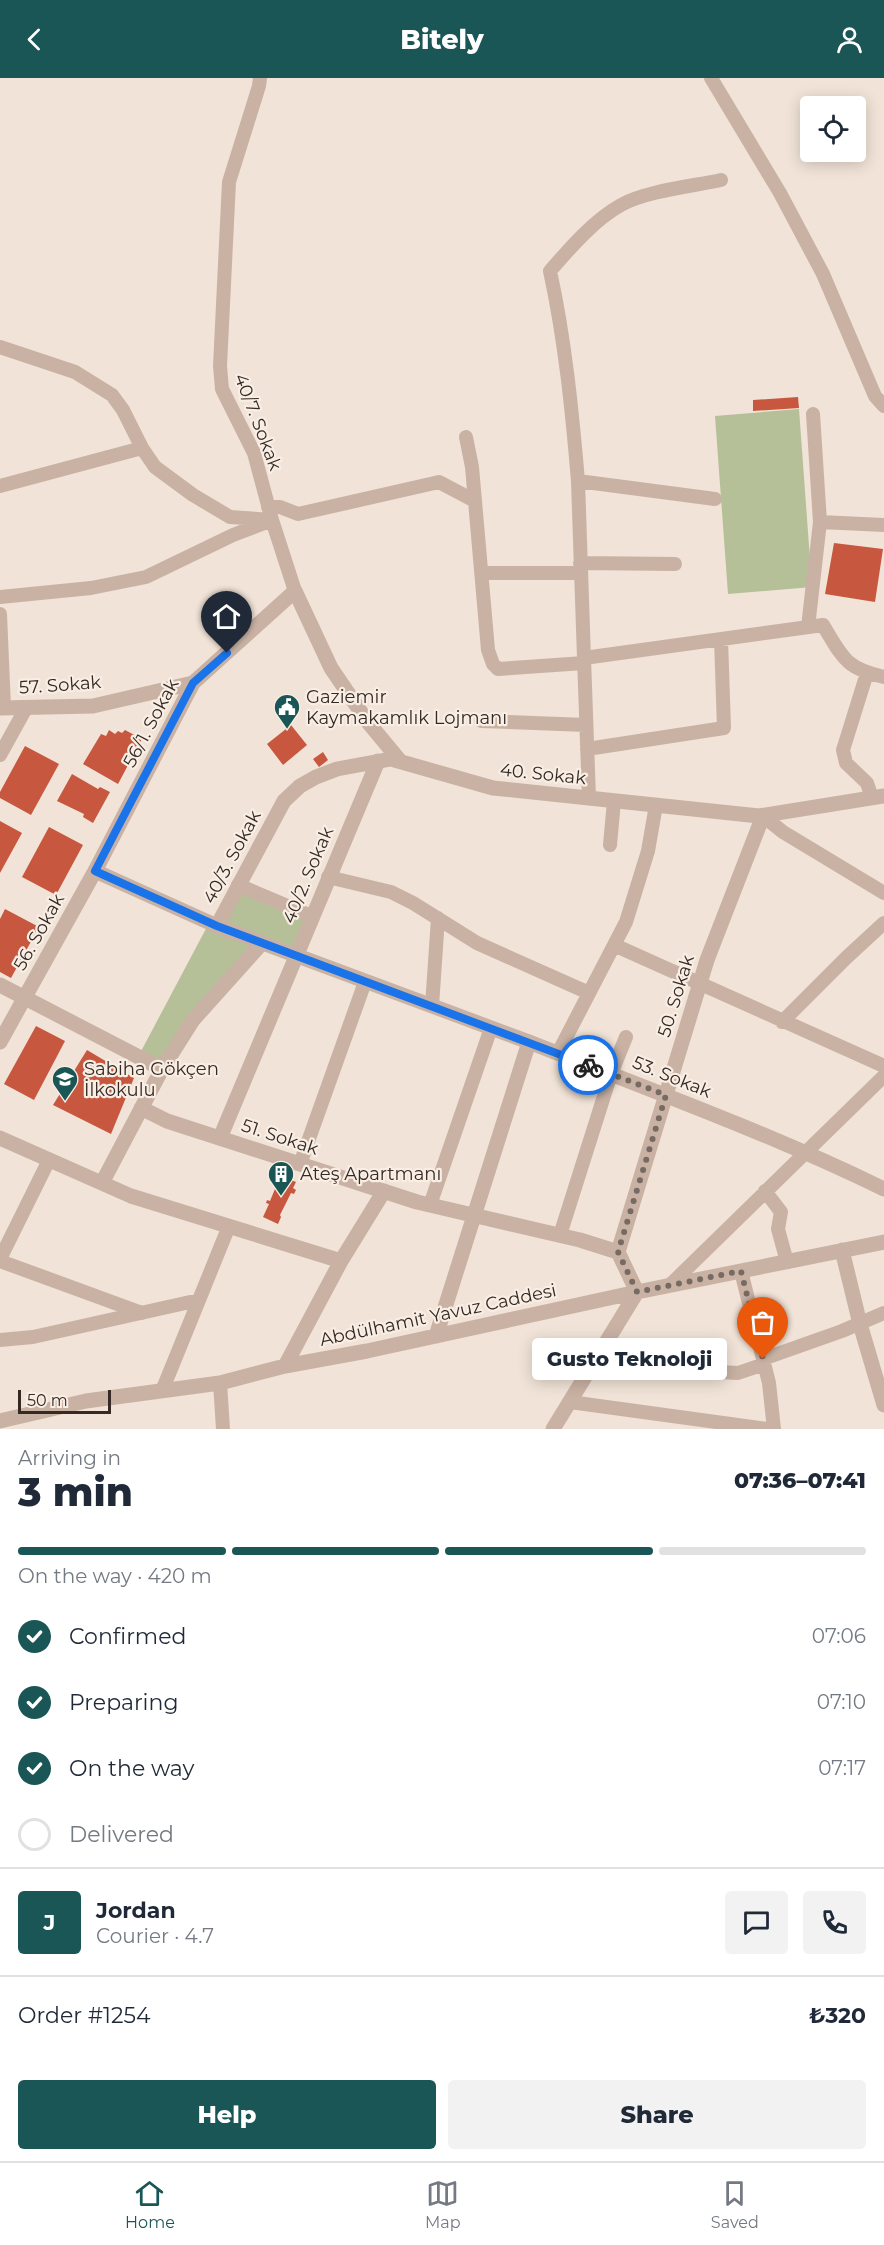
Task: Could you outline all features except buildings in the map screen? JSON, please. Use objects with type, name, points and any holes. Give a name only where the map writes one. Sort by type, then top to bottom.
[{"type":"street","name":"40/7. Sokak","points":[[260,78],[230,182],[220,366],[222,389],[254,453],[270,514],[295,591]]},
{"type":"street","points":[[711,78],[780,193],[818,264],[875,396],[884,405]]},
{"type":"street","points":[[589,798],[578,481],[567,376],[558,309],[550,271],[568,250],[622,204],[658,193],[721,180]]},
{"type":"street","points":[[0,347],[75,372],[112,395],[155,467],[193,495],[230,517],[270,514]]},
{"type":"street","points":[[813,414],[820,522],[815,626],[845,662],[862,672],[884,677]]},
{"type":"street","points":[[466,437],[475,501],[488,650],[493,664],[498,669],[584,660],[815,626]]},
{"type":"street","points":[[0,486],[142,448]]},
{"type":"street","points":[[578,481],[715,499]]},
{"type":"street","points":[[0,597],[91,588],[146,578],[233,535],[280,507],[298,514],[439,482],[475,501]]},
{"type":"street","points":[[820,522],[884,525]]},
{"type":"street","points":[[482,573],[675,564]]},
{"type":"street","points":[[295,591],[331,668],[367,721],[401,762]]},
{"type":"street","name":"56/1. Sokak","points":[[95,871],[193,683],[295,591]]},
{"type":"street","points":[[0,614],[2,708]]},
{"type":"street","points":[[587,748],[724,728],[721,639]]},
{"type":"street","points":[[867,673],[843,750],[846,763],[878,797]]},
{"type":"street","name":"57. Sokak","points":[[2,708],[93,706],[193,683]]},
{"type":"street","points":[[0,755],[26,708]]},
{"type":"street","points":[[481,721],[586,725]]},
{"type":"street","name":"40/3. Sokak","points":[[95,871],[217,926],[284,801],[292,793],[326,772],[391,759],[401,762]]},
{"type":"street","name":"40/2. Sokak","points":[[220,1138],[311,916],[378,761]]},
{"type":"street","name":"40. Sokak","points":[[401,762],[493,788],[763,816],[878,797]]},
{"type":"street","points":[[610,845],[614,801]]},
{"type":"street","points":[[558,1053],[626,922],[648,851],[656,805]]},
{"type":"street","points":[[763,816],[783,832],[884,893]]},
{"type":"street","name":"50. Sokak","points":[[618,1252],[700,984],[763,816]]},
{"type":"street","name":"56. Sokak","points":[[0,1042],[95,871]]},
{"type":"street","points":[[328,877],[391,892],[477,943],[589,993]]},
{"type":"street","points":[[238,885],[311,916]]},
{"type":"street","points":[[432,1006],[438,918]]},
{"type":"street","points":[[782,1022],[847,957],[884,924]]},
{"type":"street","name":"53. Sokak","points":[[217,926],[666,1095],[884,1189]]},
{"type":"street","points":[[102,1183],[162,1069],[193,1020],[262,943]]},
{"type":"street","points":[[614,945],[782,1022],[849,1048],[884,1066]]},
{"type":"street","points":[[300,1164],[365,982]]},
{"type":"street","points":[[0,985],[162,1069]]},
{"type":"street","points":[[430,1205],[491,1028]]},
{"type":"street","points":[[560,1235],[611,1074],[626,1037]]},
{"type":"street","points":[[436,1336],[529,1042]]},
{"type":"street","points":[[670,1286],[884,1076]]},
{"type":"street","name":"51. Sokak","points":[[141,1108],[167,1121],[430,1205],[560,1235],[618,1252]]},
{"type":"street","points":[[0,1138],[132,1196],[341,1260]]},
{"type":"street","points":[[49,1160],[0,1260],[142,1313]]},
{"type":"street","points":[[285,1366],[341,1260],[384,1191]]},
{"type":"street","points":[[765,1191],[781,1212],[778,1229],[787,1262]]},
{"type":"street","points":[[162,1391],[229,1226]]},
{"type":"street","name":"Abdülhamit Yavuz Caddesi","points":[[0,1420],[86,1401],[220,1383],[285,1366],[367,1351],[637,1292],[884,1242]]},
{"type":"street","points":[[842,1251],[884,1405]]},
{"type":"street","points":[[554,1429],[637,1292],[618,1252]]},
{"type":"street","points":[[741,1271],[769,1383],[774,1429]]},
{"type":"street","points":[[0,1340],[33,1337],[199,1300]]},
{"type":"street","points":[[601,1352],[701,1371],[738,1373],[884,1313]]},
{"type":"street","points":[[220,1383],[223,1429]]},
{"type":"street","points":[[570,1402],[767,1429]]},
{"type":"green space","points":[[799,409],[812,587],[728,594],[715,416]]},
{"type":"green space","points":[[238,885],[311,916],[295,955],[262,943],[162,1069],[138,1057],[209,923]]},
{"type":"way so far","points":[[588,1065],[666,1095],[618,1252],[637,1292],[741,1271],[763,1359]]},
{"type":"place","name":"Gaziemir Kaymakamlık Lojmanı","points":[[287,730]]},
{"type":"place","name":"Sabiha Gökçen İlkokulu","points":[[65,1102]]},
{"type":"place","name":"Ateş Apartmanı","points":[[281,1197]]},
{"type":"place","name":"Gusto Teknoloji","points":[[763,1359]]},
{"type":"route","points":[[227,653],[193,683],[95,871],[217,926],[588,1065]]}]
